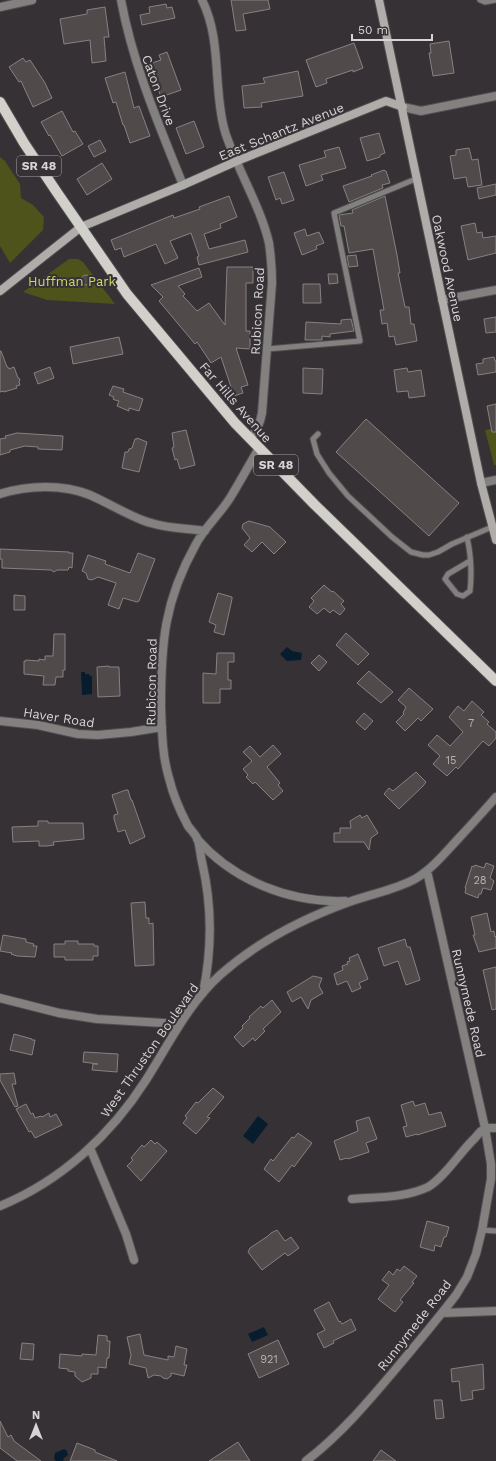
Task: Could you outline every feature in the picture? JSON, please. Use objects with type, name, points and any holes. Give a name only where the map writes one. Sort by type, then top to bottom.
[{"type":"main road","name":"Far Hills Avenue","points":[[0,102],[24,143],[127,294],[250,439],[496,681]]},
{"type":"street","points":[[0,7],[32,0]]},
{"type":"street","name":"Caton Drive","points":[[121,0],[130,44],[137,67],[183,185]]},
{"type":"street","name":"Rubicon Road","points":[[202,0],[210,22],[215,45],[218,96],[224,130],[262,220],[271,256],[272,283],[262,413],[260,423],[250,439]]},
{"type":"street","name":"Oakwood Avenue","points":[[380,0],[481,483],[496,540]]},
{"type":"street","name":"East Schantz Avenue","points":[[0,291],[81,227],[237,161],[386,101],[421,111],[496,96]]},
{"type":"street","points":[[442,300],[496,290]]},
{"type":"street","name":"Rubicon Road","points":[[259,448],[230,498],[196,543],[171,599],[166,617],[161,670],[164,757],[169,779],[177,802],[189,826],[208,851],[229,868],[256,883],[273,890],[320,901],[351,901]]},
{"type":"street","points":[[481,483],[496,480]]},
{"type":"street","points":[[0,494],[11,491],[51,487],[73,490],[89,495],[143,520],[162,525],[205,531]]},
{"type":"street","name":"Haver Road","points":[[0,721],[38,725],[78,734],[98,735],[162,727]]},
{"type":"street","name":"West Thruston Boulevard","points":[[0,1206],[12,1201],[51,1178],[73,1163],[90,1148],[133,1100],[180,1024],[203,994],[219,976],[245,954],[265,940],[288,928],[351,901],[398,886],[414,879],[427,870],[443,855],[496,797]]},
{"type":"street","name":"Rubicon Road","points":[[197,838],[208,894],[210,918],[208,967],[203,994]]},
{"type":"street","name":"Runnymede Road","points":[[306,1461],[320,1451],[358,1413],[456,1295],[476,1254],[482,1230],[491,1179],[491,1164],[485,1128],[427,870]]},
{"type":"street","points":[[0,998],[59,1013],[97,1019],[180,1024]]},
{"type":"street","points":[[352,1199],[404,1195],[429,1186],[442,1176],[468,1145],[485,1128],[496,1128]]},
{"type":"street","points":[[90,1148],[126,1234],[134,1260]]},
{"type":"street","points":[[442,1313],[496,1311]]},
{"type":"lane","points":[[480,0],[485,2],[496,0]]},
{"type":"lane","points":[[267,349],[360,341],[334,213],[418,178]]},
{"type":"lane","points":[[318,434],[313,439],[314,446],[329,473],[348,496],[410,552],[429,555],[492,527]]},
{"type":"lane","points":[[467,537],[471,554],[471,581],[470,591],[463,596],[457,594],[445,579],[448,574],[470,561]]},
{"type":"lane","points":[[482,1230],[496,1231]]},
{"type":"green space","points":[[0,157],[5,161],[20,184],[21,198],[33,205],[44,217],[43,230],[10,263],[0,246]]},
{"type":"green space","name":"Huffman Park","points":[[69,259],[78,259],[83,262],[115,304],[47,300],[23,292]]},
{"type":"green space","points":[[496,428],[496,465],[494,465],[485,430]]},
{"type":"water","points":[[287,647],[292,651],[302,653],[301,660],[287,661],[280,654]]},
{"type":"water","points":[[81,672],[85,672],[85,674],[92,676],[92,694],[82,695]]},
{"type":"water","points":[[258,1116],[268,1124],[253,1144],[243,1136]]},
{"type":"water","points":[[264,1327],[268,1335],[252,1342],[248,1334]]},
{"type":"water","points":[[64,1449],[67,1451],[68,1455],[63,1461],[56,1461],[54,1459],[55,1453]]},
{"type":"building","points":[[231,0],[268,0],[270,9],[243,14],[246,30],[236,31]]},
{"type":"building","points":[[166,4],[167,8],[172,7],[175,18],[142,25],[140,15],[150,13],[149,7]]},
{"type":"building","points":[[105,7],[109,37],[104,37],[106,61],[92,63],[90,40],[64,44],[60,19],[87,14],[87,10]]},
{"type":"building","points":[[449,41],[454,73],[433,76],[429,53],[431,53],[430,44]]},
{"type":"building","points":[[354,43],[363,68],[326,79],[327,83],[316,87],[306,60]]},
{"type":"building","points":[[167,52],[181,90],[161,97],[149,64],[161,60],[159,55]]},
{"type":"building","points":[[23,58],[26,62],[30,60],[45,83],[52,98],[33,107],[21,81],[19,82],[9,67]]},
{"type":"building","points":[[298,71],[303,96],[261,103],[262,107],[244,108],[242,86],[265,83],[263,78]]},
{"type":"building","points":[[125,72],[134,108],[139,106],[150,136],[130,143],[116,102],[113,103],[105,78]]},
{"type":"building","points":[[62,111],[73,132],[75,131],[83,144],[62,156],[41,122]]},
{"type":"building","points":[[194,121],[204,147],[186,154],[176,128]]},
{"type":"building","points":[[379,133],[385,153],[380,155],[380,157],[367,161],[360,138]]},
{"type":"building","points":[[100,140],[106,151],[94,157],[88,146]]},
{"type":"building","points":[[339,147],[346,168],[321,175],[323,180],[306,186],[299,165],[326,157],[324,151]]},
{"type":"building","points":[[469,148],[472,160],[478,159],[482,185],[468,187],[466,177],[454,179],[450,156],[456,155],[456,150]]},
{"type":"building","points":[[102,163],[112,179],[87,195],[77,179]]},
{"type":"building","points":[[384,170],[386,171],[390,183],[382,185],[383,188],[349,202],[343,186],[372,176],[371,175]]},
{"type":"building","points":[[284,172],[294,200],[282,204],[280,198],[276,200],[268,177]]},
{"type":"building","points":[[496,184],[496,195],[479,199],[477,188]]},
{"type":"building","points":[[229,196],[237,217],[220,224],[221,228],[204,234],[209,249],[245,240],[248,252],[199,265],[197,257],[199,256],[191,233],[170,241],[178,258],[165,264],[156,244],[124,257],[121,248],[115,250],[111,240],[173,215],[174,218],[200,209],[199,207]]},
{"type":"building","points":[[385,196],[397,255],[400,273],[398,273],[405,307],[409,307],[411,324],[414,324],[417,341],[396,345],[394,336],[389,337],[387,323],[382,324],[380,310],[384,310],[373,249],[349,253],[344,226],[341,226],[339,215],[353,213],[352,210]]},
{"type":"building","points":[[475,223],[477,233],[482,232],[483,238],[496,236],[496,253],[468,260],[461,226]]},
{"type":"building","points":[[305,229],[307,236],[319,232],[324,243],[316,246],[317,249],[302,255],[294,233]]},
{"type":"building","points":[[356,255],[358,266],[349,267],[347,256]]},
{"type":"building","points":[[227,267],[253,267],[253,283],[246,283],[246,331],[250,331],[250,349],[236,348],[248,385],[241,387],[243,393],[234,396],[221,357],[211,363],[197,342],[195,344],[159,301],[163,297],[151,285],[199,268],[202,277],[178,286],[185,294],[183,296],[197,311],[209,303],[225,325]]},
{"type":"building","points":[[328,274],[337,274],[338,283],[329,284]]},
{"type":"building","points":[[86,275],[91,280],[86,285],[81,280]]},
{"type":"building","points":[[303,284],[320,284],[321,303],[303,303]]},
{"type":"building","points":[[496,317],[496,332],[486,333],[484,319]]},
{"type":"building","points":[[351,319],[354,331],[330,334],[330,337],[322,336],[322,340],[305,340],[306,322],[341,324],[341,320]]},
{"type":"building","points":[[119,337],[123,354],[73,364],[70,347]]},
{"type":"building","points":[[0,351],[7,367],[9,369],[14,367],[18,378],[20,379],[20,385],[16,386],[17,388],[4,392],[0,392]]},
{"type":"building","points":[[494,357],[496,361],[496,372],[478,375],[476,364],[483,363],[483,359]]},
{"type":"building","points":[[50,367],[54,378],[38,384],[34,373]]},
{"type":"building","points":[[303,368],[323,369],[322,394],[303,393]]},
{"type":"building","points":[[407,368],[408,372],[421,370],[425,396],[409,398],[408,391],[397,392],[394,370]]},
{"type":"building","points":[[113,386],[124,389],[123,392],[143,399],[139,411],[129,408],[129,411],[117,406],[119,401],[113,399],[114,397],[109,395]]},
{"type":"building","points":[[496,404],[496,432],[492,432],[487,406]]},
{"type":"building","points":[[366,419],[459,503],[429,536],[336,452]]},
{"type":"building","points":[[186,430],[195,465],[180,469],[177,459],[175,460],[172,448],[174,447],[172,433]]},
{"type":"building","points":[[17,433],[63,436],[62,450],[38,449],[38,447],[25,446],[10,450],[10,452],[0,455],[0,439]]},
{"type":"building","points":[[137,438],[147,442],[139,472],[122,468],[125,452],[128,452],[129,449],[132,448],[135,439]]},
{"type":"building","points":[[249,521],[270,527],[286,542],[274,554],[262,542],[252,552],[244,545],[250,538],[242,528],[243,524]]},
{"type":"building","points":[[0,549],[73,553],[72,568],[69,567],[68,570],[57,570],[54,572],[51,570],[2,568]]},
{"type":"building","points":[[138,553],[155,559],[139,601],[137,602],[123,598],[119,609],[108,605],[116,583],[98,577],[92,580],[88,579],[86,573],[82,571],[88,555],[106,561],[105,564],[130,573]]},
{"type":"building","points":[[324,585],[344,601],[341,604],[345,609],[340,615],[333,610],[330,613],[324,608],[317,614],[309,607],[314,601],[311,598]]},
{"type":"building","points":[[218,593],[232,597],[224,635],[214,632],[216,625],[209,622]]},
{"type":"building","points":[[14,595],[25,596],[25,610],[14,610]]},
{"type":"building","points":[[346,633],[369,654],[358,665],[336,645]]},
{"type":"building","points":[[54,634],[65,634],[65,670],[63,670],[63,677],[56,677],[55,685],[43,685],[44,676],[24,674],[24,661],[39,661],[39,659],[45,660],[45,656],[53,656]]},
{"type":"building","points":[[217,653],[234,653],[234,662],[228,662],[228,680],[231,680],[231,689],[220,689],[220,703],[203,703],[203,673],[216,674]]},
{"type":"building","points":[[319,655],[327,662],[319,671],[311,663]]},
{"type":"building","points":[[97,667],[119,667],[120,696],[98,697]]},
{"type":"building","points":[[369,671],[393,692],[381,703],[357,683]]},
{"type":"building","points":[[409,688],[433,709],[421,721],[418,718],[405,731],[396,722],[404,714],[403,713],[406,707],[398,700]]},
{"type":"building","points":[[472,701],[484,712],[481,715],[489,722],[487,724],[496,732],[496,738],[489,746],[483,741],[458,769],[456,767],[447,776],[433,764],[440,756],[428,745],[437,735],[450,746],[463,732],[449,717],[458,706],[464,711]]},
{"type":"building","points":[[364,713],[373,721],[365,730],[356,722]]},
{"type":"building","points":[[273,745],[281,754],[267,767],[280,783],[278,785],[283,791],[273,800],[255,782],[253,784],[246,777],[248,775],[243,769],[252,761],[243,752],[250,746],[260,757]]},
{"type":"building","points":[[416,772],[426,782],[399,809],[384,794],[389,788],[393,791]]},
{"type":"building","points":[[128,790],[145,837],[130,844],[125,830],[118,832],[114,815],[118,814],[112,795]]},
{"type":"building","points":[[360,815],[362,818],[367,815],[378,833],[371,838],[369,850],[364,842],[334,842],[334,833],[340,833],[340,828],[351,828],[350,821]]},
{"type":"building","points":[[38,821],[48,821],[48,823],[83,823],[84,839],[53,842],[54,845],[47,846],[39,846],[39,841],[13,842],[12,827],[38,826]]},
{"type":"building","points":[[486,863],[494,866],[490,878],[494,881],[491,890],[483,888],[478,898],[465,893],[465,888],[472,866],[474,867],[475,865],[484,868]]},
{"type":"building","points":[[145,902],[146,918],[149,918],[149,924],[153,923],[154,965],[135,966],[131,903]]},
{"type":"building","points":[[487,913],[491,932],[494,931],[495,937],[496,936],[496,948],[479,952],[473,935],[475,935],[471,917]]},
{"type":"building","points":[[3,935],[26,939],[26,942],[34,944],[33,946],[37,946],[35,957],[17,956],[11,954],[12,953],[0,951]]},
{"type":"building","points":[[405,939],[407,947],[410,947],[420,980],[406,985],[398,961],[384,966],[378,948]]},
{"type":"building","points":[[65,941],[78,941],[78,944],[94,944],[94,946],[98,946],[98,956],[93,956],[93,960],[65,960],[65,957],[54,957],[54,944],[65,944]]},
{"type":"building","points":[[358,954],[368,979],[359,983],[361,988],[352,992],[347,981],[337,985],[334,974],[343,970],[342,966],[348,964],[347,962],[350,961],[349,958]]},
{"type":"building","points":[[496,967],[496,1009],[492,1010],[483,970]]},
{"type":"building","points":[[313,976],[322,978],[319,986],[323,993],[311,1000],[308,1009],[301,997],[292,1002],[287,992]]},
{"type":"building","points":[[272,1000],[281,1012],[263,1029],[265,1031],[255,1041],[253,1038],[243,1047],[234,1037],[243,1028],[242,1026],[250,1018],[249,1017],[261,1006],[263,1008]]},
{"type":"building","points":[[14,1034],[35,1040],[32,1055],[10,1050]]},
{"type":"building","points":[[84,1052],[118,1054],[117,1072],[92,1070],[93,1064],[98,1064],[83,1062]]},
{"type":"building","points":[[14,1073],[16,1084],[12,1084],[18,1106],[15,1107],[0,1080],[0,1074]]},
{"type":"building","points":[[213,1088],[224,1097],[207,1117],[210,1118],[196,1134],[183,1123],[187,1118],[185,1116],[196,1102],[198,1103]]},
{"type":"building","points":[[413,1101],[415,1106],[425,1103],[429,1115],[441,1112],[446,1126],[406,1137],[403,1127],[407,1126],[401,1105]]},
{"type":"building","points":[[26,1104],[31,1114],[33,1113],[35,1118],[42,1117],[49,1113],[50,1117],[56,1114],[62,1125],[35,1138],[31,1131],[29,1132],[16,1109]]},
{"type":"building","points":[[369,1117],[377,1139],[366,1143],[369,1152],[340,1160],[334,1141],[358,1131],[356,1121]]},
{"type":"building","points":[[298,1133],[312,1143],[294,1167],[292,1165],[279,1182],[264,1169],[271,1159],[273,1161],[292,1137],[294,1138]]},
{"type":"building","points":[[151,1140],[155,1144],[157,1142],[167,1151],[141,1181],[127,1166],[133,1160],[131,1158],[142,1145],[144,1147]]},
{"type":"building","points":[[427,1221],[449,1227],[441,1247],[435,1245],[434,1251],[420,1247]]},
{"type":"building","points":[[277,1230],[285,1241],[291,1237],[299,1248],[288,1256],[285,1253],[262,1270],[248,1252],[250,1248]]},
{"type":"building","points":[[404,1266],[417,1276],[412,1282],[414,1283],[400,1300],[403,1302],[395,1312],[378,1299],[389,1285],[382,1280],[389,1271],[393,1275],[397,1269],[400,1271]]},
{"type":"building","points":[[329,1302],[339,1322],[340,1321],[342,1324],[351,1319],[356,1330],[333,1341],[334,1343],[324,1348],[317,1334],[325,1330],[314,1310]]},
{"type":"building","points":[[140,1334],[144,1355],[168,1360],[168,1356],[174,1357],[176,1346],[187,1349],[184,1365],[187,1365],[184,1376],[171,1373],[171,1376],[167,1379],[154,1375],[148,1378],[146,1368],[129,1364],[131,1355],[127,1337]]},
{"type":"building","points":[[98,1335],[107,1336],[107,1341],[110,1341],[109,1358],[107,1358],[106,1368],[98,1367],[98,1374],[91,1374],[91,1378],[82,1382],[75,1376],[75,1372],[68,1371],[68,1369],[59,1368],[60,1354],[82,1356],[82,1354],[96,1355]]},
{"type":"building","points":[[278,1340],[289,1364],[259,1378],[248,1354]]},
{"type":"building","points":[[22,1343],[34,1344],[33,1360],[20,1359]]},
{"type":"building","points":[[483,1364],[484,1389],[472,1391],[473,1399],[461,1401],[459,1381],[452,1382],[451,1369]]},
{"type":"building","points":[[434,1400],[442,1400],[444,1418],[436,1419]]},
{"type":"building","points":[[0,1421],[8,1437],[11,1435],[14,1441],[41,1461],[17,1461],[0,1448]]},
{"type":"building","points":[[238,1442],[250,1461],[209,1461]]},
{"type":"building","points":[[77,1443],[95,1450],[95,1452],[117,1461],[70,1461]]},
{"type":"building","points":[[381,1450],[396,1461],[373,1461]]}]
